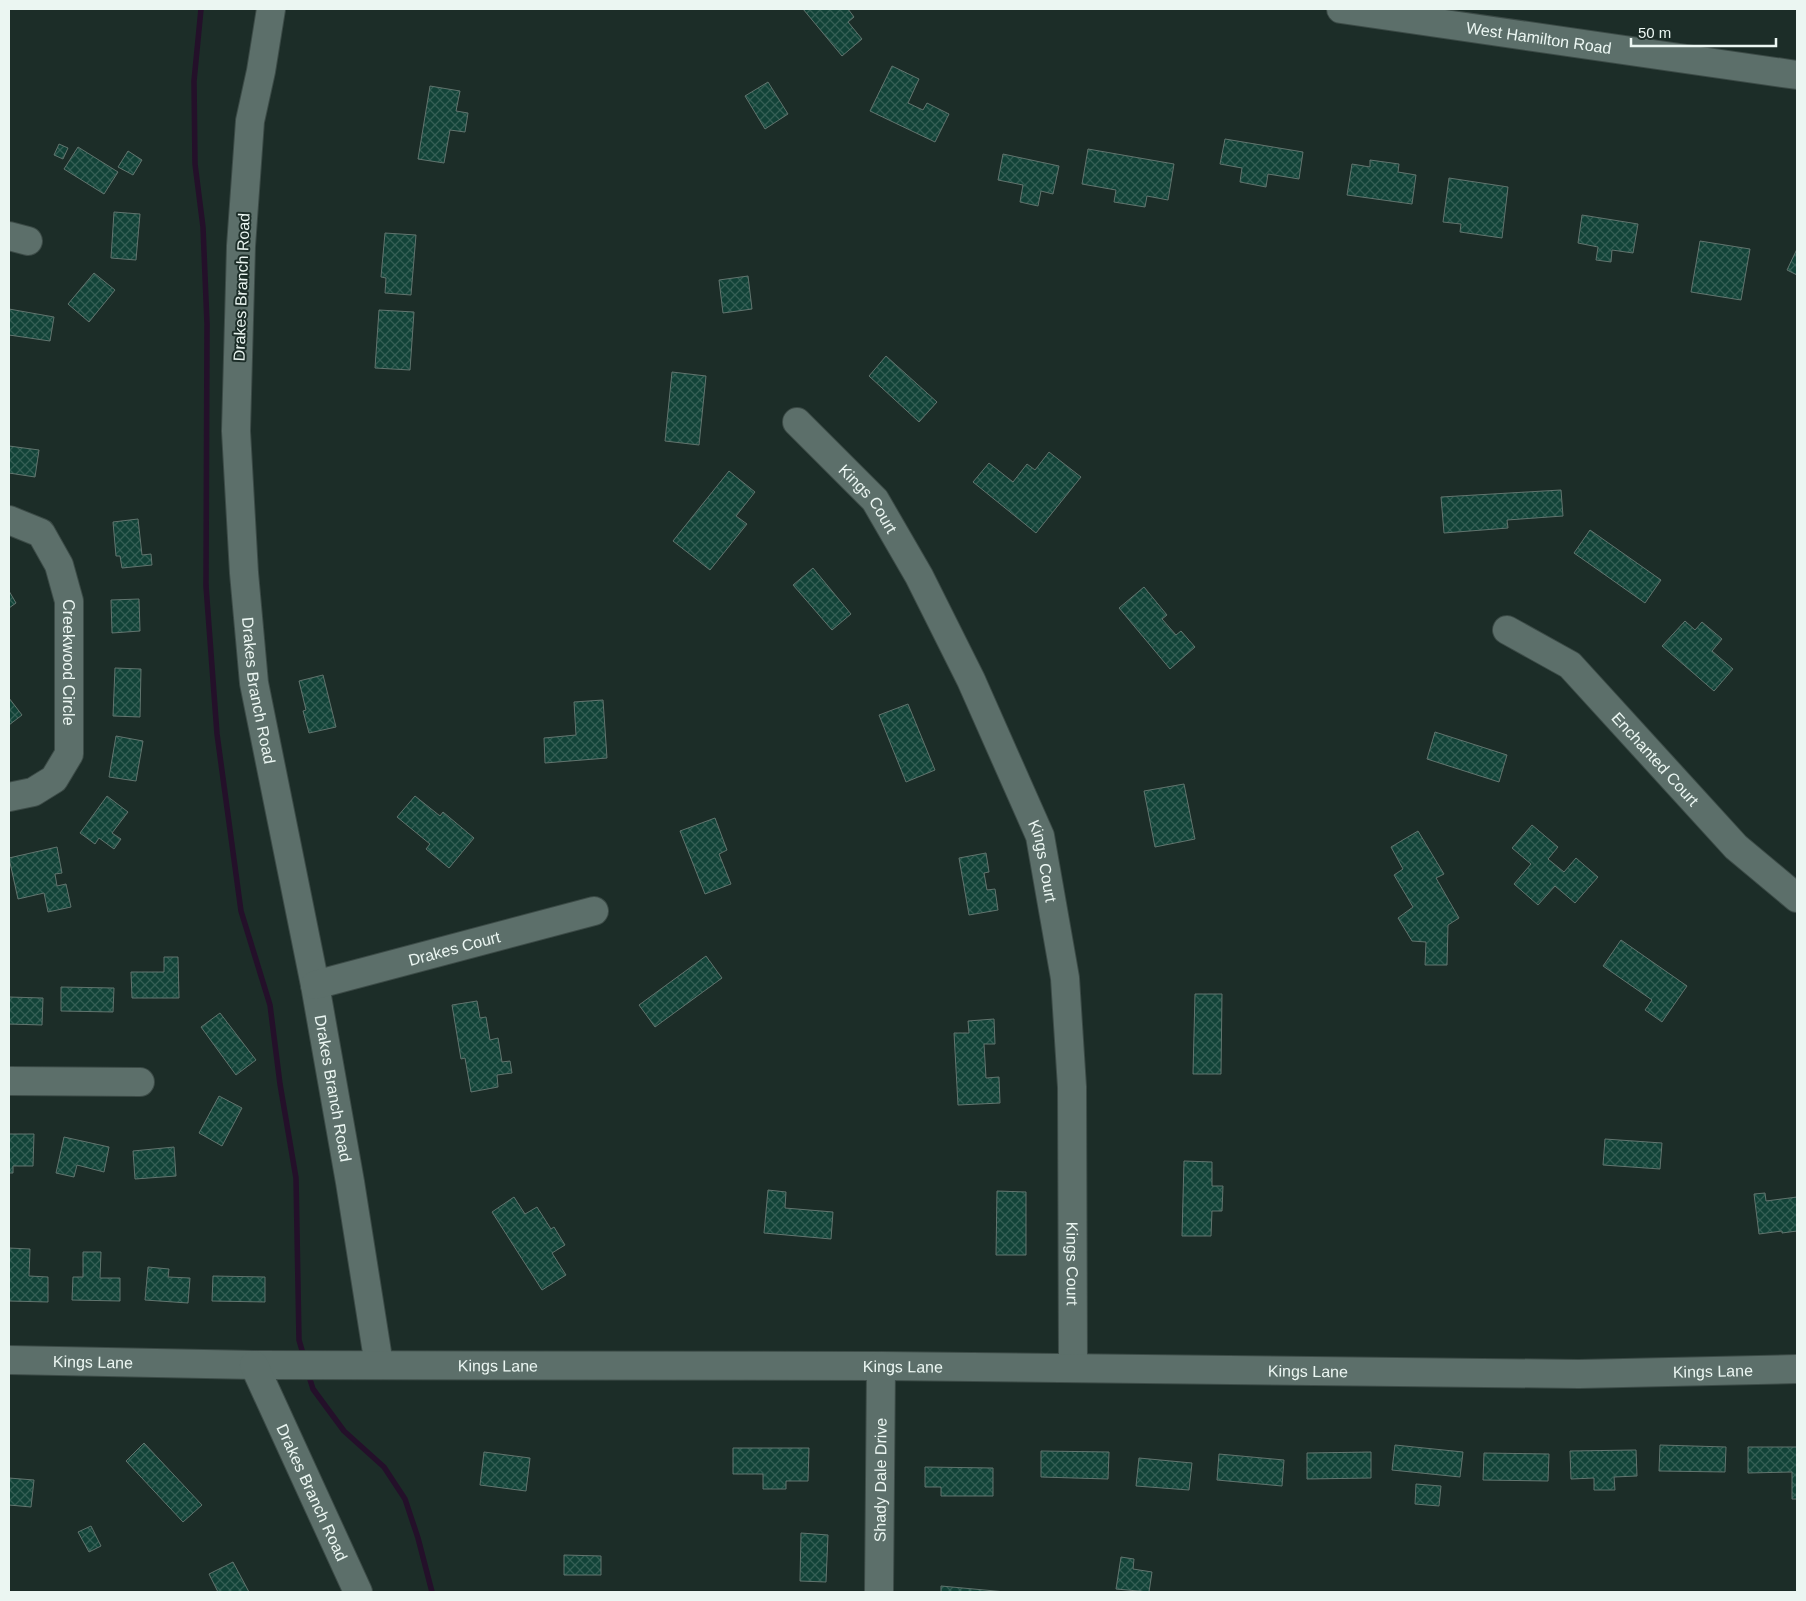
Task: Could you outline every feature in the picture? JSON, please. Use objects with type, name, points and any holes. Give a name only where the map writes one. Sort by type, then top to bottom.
[{"type":"street","name":"Drakes Branch Road","points":[[271,9],[250,121],[241,246],[236,431],[244,573],[254,683],[315,985],[350,1182],[379,1365]]},
{"type":"street","name":"West Hamilton Road","points":[[1341,9],[1392,12],[1796,70]]},
{"type":"street","name":"Kings Court","points":[[797,422],[875,500],[918,576],[971,680],[1040,836],[1064,978],[1072,1087],[1073,1368]]},
{"type":"street","name":"Creekwood Circle","points":[[9,520],[41,533],[58,565],[69,601],[69,754],[54,779],[33,792],[9,797]]},
{"type":"street","name":"Enchanted Court","points":[[1507,630],[1570,665],[1736,847],[1797,898]]},
{"type":"street","name":"Drakes Court","points":[[315,985],[594,911]]},
{"type":"street","points":[[9,1081],[140,1082]]},
{"type":"street","name":"Kings Lane","points":[[9,1360],[254,1365],[881,1366],[1579,1374],[1797,1369]]},
{"type":"street","name":"Drakes Branch Road","points":[[254,1365],[358,1592]]},
{"type":"street","name":"Shady Dale Drive","points":[[879,1592],[881,1366]]},
{"type":"building","points":[[803,9],[848,9],[854,17],[848,22],[862,39],[842,56]]},
{"type":"building","points":[[892,66],[919,79],[908,103],[923,110],[927,103],[949,114],[935,142],[870,111]]},
{"type":"building","points":[[768,82],[788,114],[765,129],[745,96]]},
{"type":"building","points":[[430,86],[460,91],[456,111],[468,113],[465,132],[450,130],[444,163],[418,159]]},
{"type":"building","points":[[1225,139],[1303,152],[1299,179],[1268,174],[1266,187],[1240,182],[1242,168],[1220,164]]},
{"type":"building","points":[[59,144],[68,148],[63,159],[54,155]]},
{"type":"building","points":[[78,147],[118,172],[104,194],[64,169]]},
{"type":"building","points":[[1088,149],[1174,164],[1168,200],[1147,196],[1145,207],[1114,202],[1116,190],[1082,184]]},
{"type":"building","points":[[128,151],[142,160],[133,175],[118,167]]},
{"type":"building","points":[[1003,154],[1059,166],[1053,194],[1041,191],[1038,206],[1020,202],[1023,185],[998,180]]},
{"type":"building","points":[[1370,160],[1399,164],[1398,172],[1416,175],[1412,204],[1347,195],[1352,164],[1370,167]]},
{"type":"building","points":[[1449,178],[1508,187],[1502,238],[1460,232],[1461,224],[1443,222]]},
{"type":"building","points":[[114,212],[140,214],[136,260],[111,258]]},
{"type":"building","points":[[1582,215],[1638,224],[1633,253],[1612,250],[1611,262],[1596,260],[1598,247],[1578,243]]},
{"type":"building","points":[[385,233],[416,235],[411,295],[385,293],[386,278],[381,277]]},
{"type":"building","points":[[1700,241],[1750,249],[1741,300],[1691,292]]},
{"type":"building","points":[[1797,249],[1797,275],[1787,270]]},
{"type":"building","points":[[94,273],[115,290],[89,322],[68,304]]},
{"type":"building","points":[[748,276],[752,309],[723,313],[719,280]]},
{"type":"building","points":[[9,309],[54,317],[50,341],[9,335]]},
{"type":"building","points":[[379,310],[414,312],[410,370],[375,368]]},
{"type":"building","points":[[886,356],[937,402],[919,422],[869,376]]},
{"type":"building","points":[[672,372],[706,376],[699,445],[665,441]]},
{"type":"building","points":[[9,446],[39,450],[35,477],[9,473]]},
{"type":"building","points":[[1049,452],[1081,477],[1036,533],[973,482],[989,463],[1013,482],[1027,464],[1035,470]]},
{"type":"building","points":[[729,471],[755,492],[736,516],[747,524],[710,570],[673,541]]},
{"type":"building","points":[[1561,490],[1563,516],[1507,520],[1508,528],[1444,533],[1441,497]]},
{"type":"building","points":[[138,519],[142,555],[151,554],[152,565],[122,568],[120,556],[116,556],[113,522]]},
{"type":"building","points":[[1590,530],[1661,580],[1645,603],[1574,553]]},
{"type":"building","points":[[813,568],[851,614],[832,630],[793,585]]},
{"type":"building","points":[[1144,587],[1167,615],[1162,619],[1176,635],[1181,631],[1195,647],[1170,669],[1119,608]]},
{"type":"building","points":[[9,591],[16,603],[9,608]]},
{"type":"building","points":[[139,599],[140,631],[112,633],[111,600]]},
{"type":"building","points":[[1685,621],[1695,630],[1702,622],[1722,639],[1712,651],[1733,669],[1714,691],[1662,646]]},
{"type":"building","points":[[115,668],[141,669],[140,717],[113,716]]},
{"type":"building","points":[[323,675],[336,727],[309,733],[303,711],[306,710],[299,681]]},
{"type":"building","points":[[9,698],[22,715],[9,725]]},
{"type":"building","points":[[603,700],[607,758],[545,763],[544,738],[576,735],[574,702]]},
{"type":"building","points":[[908,704],[935,770],[906,782],[879,715]]},
{"type":"building","points":[[1435,732],[1507,755],[1499,782],[1427,759]]},
{"type":"building","points":[[116,736],[143,741],[136,781],[109,777]]},
{"type":"building","points":[[1184,784],[1195,839],[1155,847],[1144,791]]},
{"type":"building","points":[[107,796],[128,812],[112,833],[121,839],[114,849],[99,838],[95,844],[80,833]]},
{"type":"building","points":[[415,796],[440,816],[443,812],[474,838],[449,868],[426,849],[430,844],[397,817]]},
{"type":"building","points":[[715,818],[727,850],[719,854],[731,884],[705,894],[680,831]]},
{"type":"building","points":[[1532,825],[1558,847],[1548,859],[1564,872],[1576,858],[1598,877],[1575,903],[1555,886],[1538,905],[1514,884],[1531,864],[1512,848]]},
{"type":"building","points":[[1418,831],[1444,874],[1436,878],[1459,918],[1448,925],[1447,965],[1425,965],[1426,942],[1412,941],[1398,918],[1413,907],[1394,875],[1403,869],[1391,847]]},
{"type":"building","points":[[57,847],[62,873],[55,874],[57,886],[66,884],[71,907],[48,912],[44,893],[18,899],[9,858]]},
{"type":"building","points":[[986,853],[989,872],[984,873],[987,890],[995,889],[998,910],[969,915],[959,858]]},
{"type":"building","points":[[1621,940],[1687,986],[1662,1022],[1645,1010],[1652,1000],[1603,966]]},
{"type":"building","points":[[706,956],[722,978],[655,1027],[639,1005]]},
{"type":"building","points":[[164,957],[178,957],[179,998],[132,998],[131,972],[164,972]]},
{"type":"building","points":[[61,987],[114,988],[113,1012],[61,1011]]},
{"type":"building","points":[[1195,994],[1222,994],[1221,1074],[1193,1074]]},
{"type":"building","points":[[9,997],[43,998],[42,1025],[9,1024]]},
{"type":"building","points":[[477,1001],[480,1018],[486,1017],[490,1040],[498,1038],[502,1062],[510,1061],[512,1073],[497,1075],[498,1087],[471,1092],[465,1058],[461,1059],[452,1005]]},
{"type":"building","points":[[220,1013],[256,1060],[236,1075],[201,1027]]},
{"type":"building","points":[[994,1019],[995,1044],[984,1044],[986,1078],[999,1077],[1000,1103],[958,1105],[954,1033],[969,1033],[968,1021]]},
{"type":"building","points":[[219,1096],[242,1108],[222,1146],[199,1133]]},
{"type":"building","points":[[9,1134],[34,1134],[33,1166],[13,1166],[13,1173],[9,1173]]},
{"type":"building","points":[[64,1137],[109,1147],[104,1172],[77,1165],[74,1177],[56,1173]]},
{"type":"building","points":[[1605,1139],[1662,1143],[1660,1169],[1603,1165]]},
{"type":"building","points":[[174,1147],[176,1176],[135,1179],[133,1151]]},
{"type":"building","points":[[1184,1161],[1212,1162],[1212,1186],[1223,1186],[1222,1211],[1212,1211],[1211,1236],[1182,1236]]},
{"type":"building","points":[[768,1190],[786,1192],[785,1208],[833,1212],[831,1239],[764,1233]]},
{"type":"building","points":[[997,1191],[1026,1192],[1026,1255],[996,1255]]},
{"type":"building","points":[[1765,1193],[1766,1201],[1797,1197],[1797,1231],[1759,1234],[1754,1194]]},
{"type":"building","points":[[514,1197],[525,1214],[537,1207],[551,1229],[554,1227],[565,1245],[552,1253],[566,1275],[542,1290],[492,1212]]},
{"type":"building","points":[[9,1248],[30,1249],[29,1276],[48,1277],[48,1302],[9,1301]]},
{"type":"building","points":[[83,1252],[101,1252],[100,1278],[120,1278],[120,1301],[72,1300],[73,1277],[83,1277]]},
{"type":"building","points":[[148,1267],[169,1269],[168,1277],[190,1278],[188,1303],[145,1300]]},
{"type":"building","points":[[213,1276],[265,1277],[265,1302],[212,1301]]},
{"type":"building","points":[[144,1443],[202,1505],[183,1522],[126,1461]]},
{"type":"building","points":[[1395,1445],[1463,1452],[1460,1477],[1392,1470]]},
{"type":"building","points":[[1660,1445],[1726,1447],[1725,1472],[1659,1471]]},
{"type":"building","points":[[1748,1447],[1797,1447],[1797,1499],[1792,1499],[1792,1472],[1748,1473]]},
{"type":"building","points":[[733,1448],[809,1448],[808,1481],[786,1481],[786,1489],[763,1489],[763,1474],[733,1474]]},
{"type":"building","points":[[1636,1450],[1637,1476],[1614,1477],[1615,1490],[1594,1490],[1594,1478],[1571,1479],[1570,1451]]},
{"type":"building","points":[[1041,1451],[1109,1452],[1108,1479],[1041,1477]]},
{"type":"building","points":[[484,1452],[530,1458],[526,1491],[480,1485]]},
{"type":"building","points":[[1371,1452],[1371,1478],[1307,1479],[1307,1453]]},
{"type":"building","points":[[1484,1453],[1549,1454],[1548,1481],[1483,1480]]},
{"type":"building","points":[[1219,1454],[1284,1460],[1282,1486],[1217,1480]]},
{"type":"building","points":[[1139,1458],[1192,1463],[1189,1490],[1136,1486]]},
{"type":"building","points":[[925,1467],[993,1468],[993,1496],[941,1496],[941,1487],[925,1487]]},
{"type":"building","points":[[9,1478],[34,1480],[31,1507],[9,1505]]},
{"type":"building","points":[[1416,1484],[1441,1486],[1439,1506],[1415,1504]]},
{"type":"building","points":[[91,1526],[101,1546],[89,1552],[78,1532]]},
{"type":"building","points":[[801,1533],[828,1535],[826,1582],[800,1581]]},
{"type":"building","points":[[564,1555],[601,1556],[601,1575],[564,1575]]},
{"type":"building","points":[[1121,1557],[1134,1559],[1133,1569],[1152,1572],[1149,1592],[1116,1589]]},
{"type":"building","points":[[233,1562],[249,1592],[218,1592],[209,1574]]},
{"type":"building","points":[[941,1586],[1006,1592],[941,1592]]},
{"type":"waterway","points":[[201,9],[194,81],[195,164],[203,227],[207,324],[206,586],[217,734],[241,911],[270,1005],[280,1084],[296,1178],[299,1340],[304,1357]]},
{"type":"waterway","points":[[308,1373],[313,1389],[344,1431],[384,1467],[405,1499],[418,1538],[432,1592]]}]
